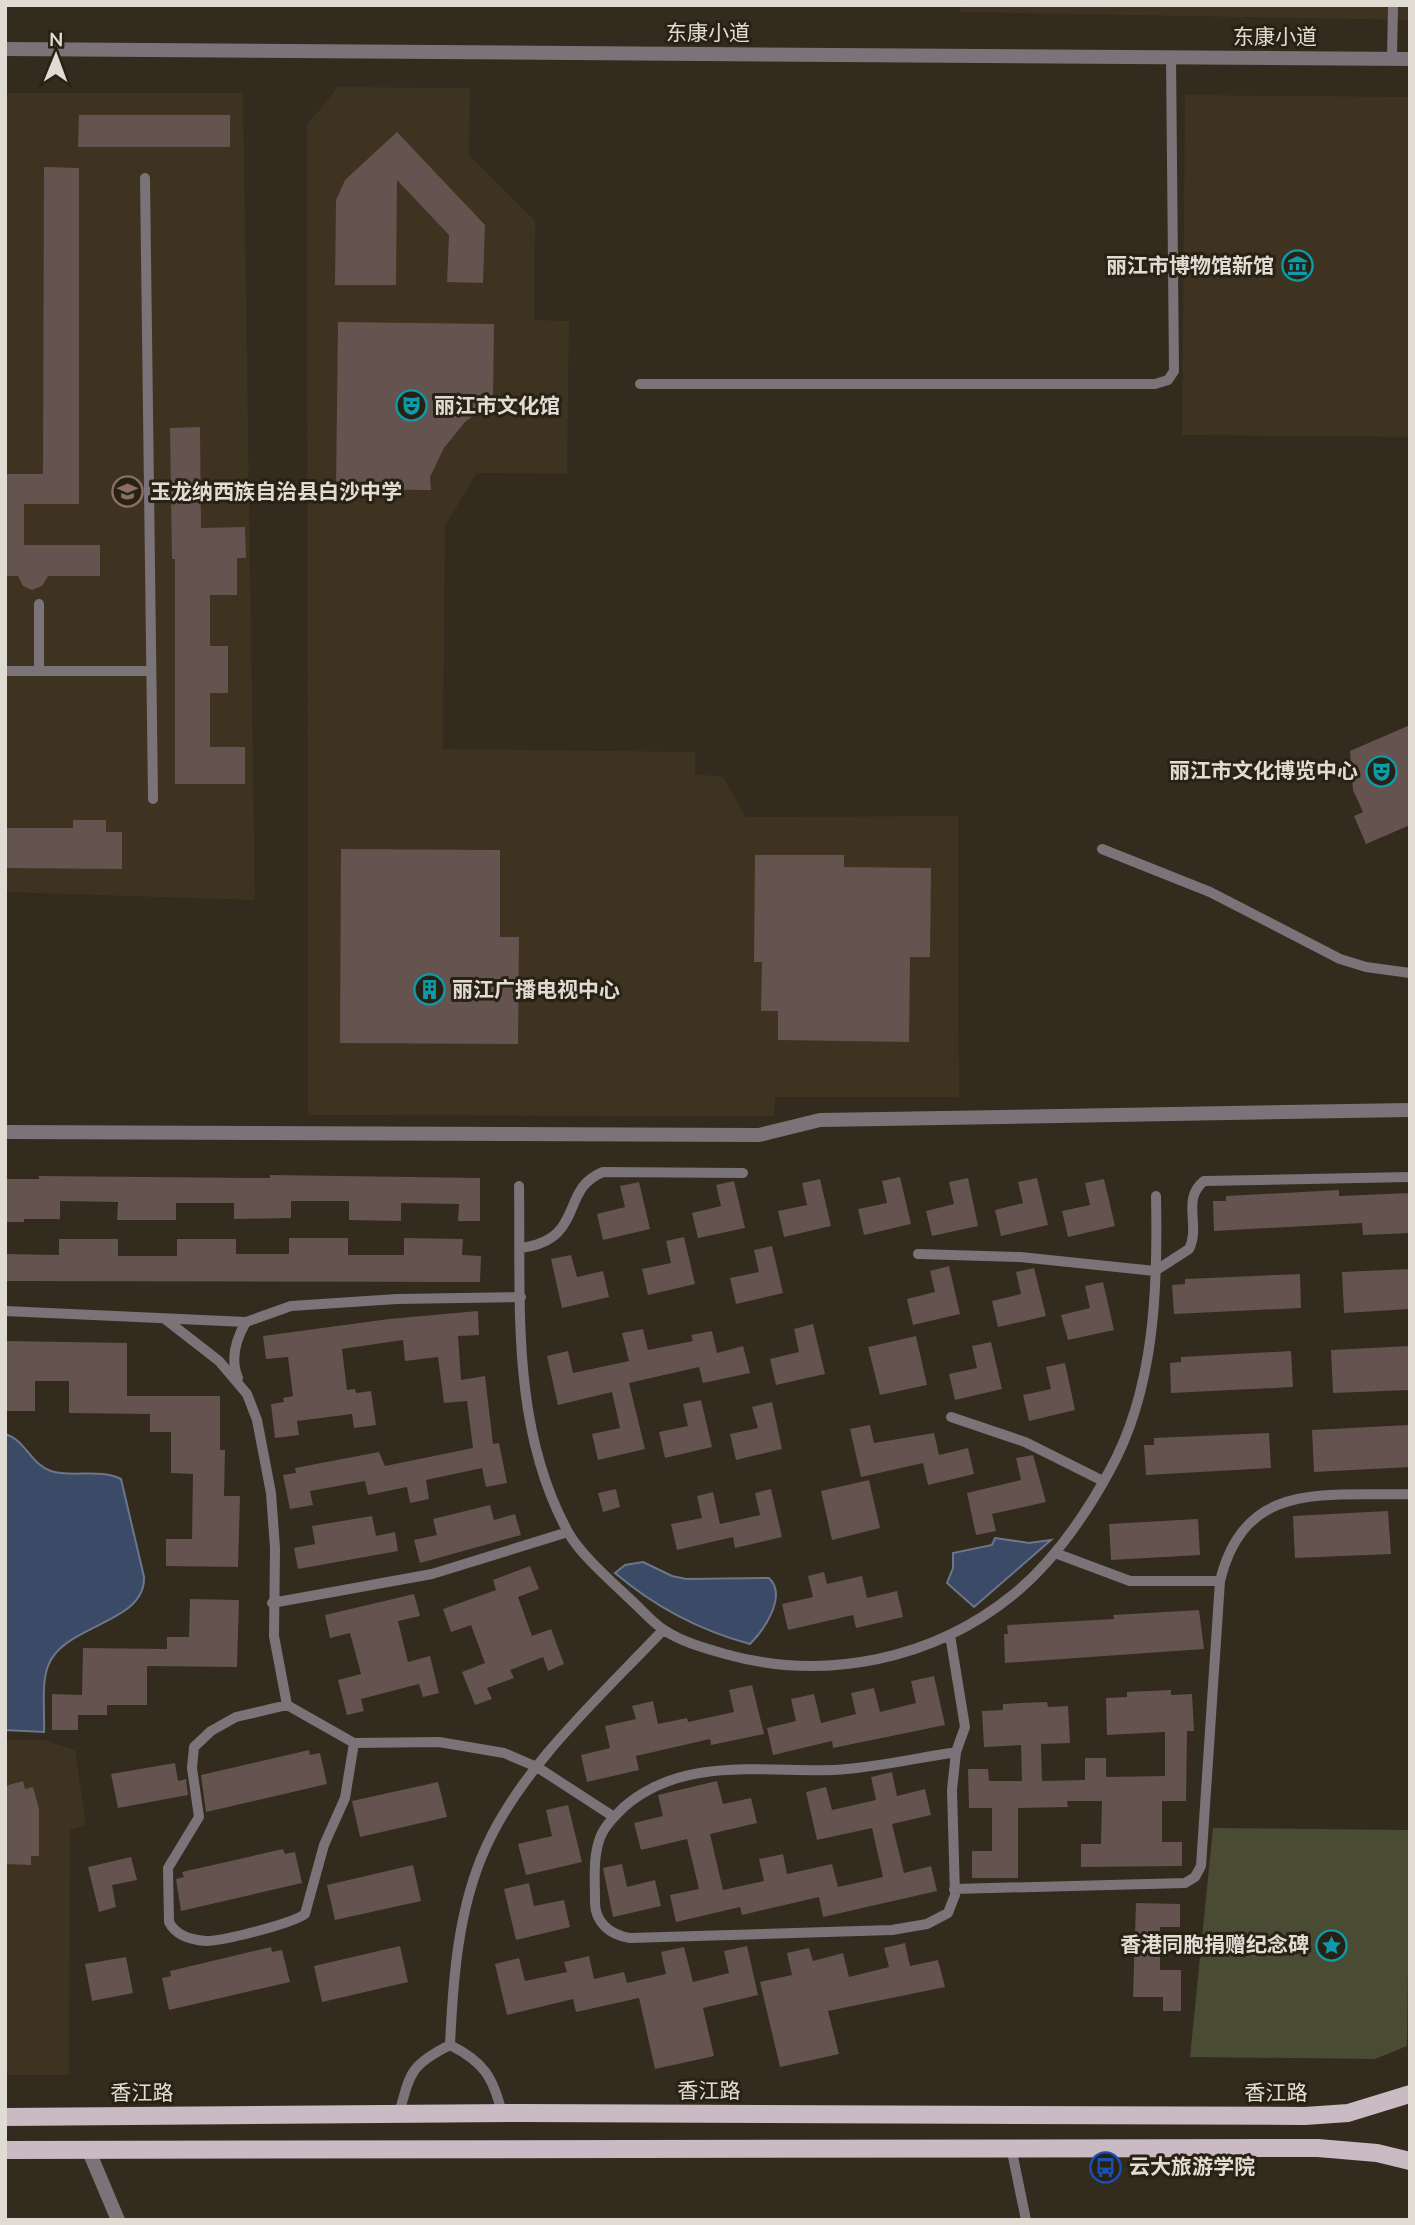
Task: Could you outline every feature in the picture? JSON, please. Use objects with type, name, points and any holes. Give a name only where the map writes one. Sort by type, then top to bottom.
[{"type":"main road","name":"香江路","points":[[5,2117],[502,2113],[1305,2116],[1348,2113],[1410,2094]]},
{"type":"main road","points":[[5,2150],[1318,2148],[1377,2153],[1410,2161]]},
{"type":"street","name":"东康小道","points":[[5,49],[1410,59]]},
{"type":"street","points":[[5,1132],[759,1135],[820,1120],[1410,1110]]},
{"type":"street","points":[[88,2149],[118,2220]]},
{"type":"lane","points":[[1392,58],[1393,5]]},
{"type":"lane","points":[[640,384],[1155,384],[1168,380],[1174,370],[1171,57]]},
{"type":"lane","points":[[145,178],[153,799]]},
{"type":"lane","points":[[39,604],[39,671]]},
{"type":"lane","points":[[5,671],[151,671]]},
{"type":"lane","points":[[1102,849],[1210,892],[1340,959],[1366,967],[1410,973]]},
{"type":"lane","points":[[520,1248],[544,1242],[566,1226],[581,1189],[587,1181],[603,1172],[743,1173]]},
{"type":"lane","points":[[918,1254],[1020,1257],[1156,1271],[1189,1249],[1194,1226],[1192,1200],[1205,1181],[1410,1177]]},
{"type":"lane","points":[[519,1186],[522,1369],[527,1405],[543,1474],[568,1532],[624,1594],[663,1629],[725,1654],[796,1666],[828,1666],[878,1659],[915,1649],[950,1634],[1014,1594],[1055,1553],[1103,1481],[1119,1451],[1138,1399],[1152,1319],[1156,1271],[1156,1196]]},
{"type":"lane","points":[[5,1311],[246,1321],[291,1306],[397,1299],[521,1297]]},
{"type":"lane","points":[[165,1318],[203,1346],[241,1385]]},
{"type":"lane","points":[[246,1321],[235,1346],[236,1373],[257,1420],[271,1493],[275,1548],[272,1603],[276,1656],[287,1705]]},
{"type":"lane","points":[[951,1418],[1025,1442],[1103,1481]]},
{"type":"lane","points":[[954,1889],[1185,1883],[1195,1877],[1201,1866],[1220,1581],[1237,1540],[1247,1526],[1273,1504],[1298,1498],[1410,1494]]},
{"type":"lane","points":[[272,1603],[432,1574],[568,1532]]},
{"type":"lane","points":[[1055,1553],[1130,1581],[1220,1581]]},
{"type":"lane","points":[[450,2045],[456,1961],[475,1874],[496,1825],[537,1767],[663,1629]]},
{"type":"lane","points":[[950,1634],[965,1727],[956,1752],[952,1790],[954,1902],[948,1913],[909,1928],[621,1937],[604,1926],[594,1904],[598,1842],[614,1817],[648,1791],[687,1775],[729,1769],[848,1769],[956,1752]]},
{"type":"lane","points":[[354,1743],[345,1798],[324,1845],[305,1914],[288,1923],[208,1941],[182,1936],[169,1922],[167,1880],[168,1868],[199,1817],[192,1769],[194,1747],[211,1731],[236,1717],[287,1705],[354,1743],[411,1741],[472,1746],[504,1753],[537,1767],[614,1817]]},
{"type":"lane","points":[[450,2045],[470,2056],[488,2074],[495,2085],[502,2113]]},
{"type":"lane","points":[[399,2114],[409,2076],[427,2057],[450,2045]]},
{"type":"lane","points":[[1011,2147],[1026,2220]]},
{"type":"shaded area","points":[[961,5],[1410,5],[1410,20],[960,12]]},
{"type":"shaded area","points":[[338,87],[470,88],[469,155],[535,221],[534,320],[569,321],[567,474],[477,473],[445,526],[443,749],[695,752],[695,774],[723,777],[746,817],[958,816],[959,1097],[775,1097],[774,1116],[308,1115],[307,125]]},
{"type":"shaded area","name":"玉龙纳西族自治县白沙中学","points":[[5,93],[243,93],[255,900],[5,892]]},
{"type":"shaded area","name":"丽江市博物馆新馆","points":[[1185,95],[1410,97],[1410,437],[1182,435]]},
{"type":"shaded area","points":[[5,1740],[43,1740],[75,1750],[86,1825],[70,1830],[69,2075],[5,2075]]},
{"type":"green space","points":[[1213,1828],[1410,1830],[1407,2046],[1375,2059],[1190,2057]]},
{"type":"water","points":[[5,1434],[18,1441],[38,1463],[51,1471],[105,1474],[121,1479],[144,1577],[141,1593],[132,1605],[70,1641],[57,1652],[48,1666],[45,1682],[44,1732],[5,1730]]},
{"type":"water","points":[[995,1538],[1029,1543],[1051,1540],[974,1607],[947,1583],[953,1568],[953,1553],[992,1545]]},
{"type":"water","points":[[643,1562],[672,1576],[686,1579],[769,1578],[776,1594],[772,1613],[750,1644],[713,1632],[662,1607],[615,1573],[625,1565]]},
{"type":"building","points":[[79,115],[230,115],[230,147],[78,147]]},
{"type":"building","points":[[397,132],[485,225],[483,283],[447,282],[449,235],[397,180],[396,285],[335,285],[336,200],[345,180]]},
{"type":"building","points":[[44,167],[79,168],[79,504],[24,504],[24,545],[100,545],[100,576],[48,576],[42,586],[32,590],[23,586],[18,576],[5,576],[5,474],[43,474]]},
{"type":"building","name":"丽江市文化馆","points":[[338,322],[494,324],[493,401],[465,422],[444,448],[430,477],[431,490],[336,489]]},
{"type":"building","points":[[200,427],[201,528],[245,527],[246,558],[237,558],[237,595],[210,595],[210,646],[228,646],[228,693],[210,693],[210,747],[245,747],[245,784],[175,784],[175,559],[172,559],[170,428]]},
{"type":"building","name":"丽江市文化博览中心","points":[[1410,725],[1410,825],[1366,844],[1354,816],[1363,812],[1353,790],[1350,751]]},
{"type":"building","points":[[73,820],[106,820],[106,832],[122,832],[122,869],[5,868],[5,828],[73,828]]},
{"type":"building","name":"丽江广播电视中心","points":[[341,849],[500,850],[500,937],[519,937],[518,1044],[340,1043]]},
{"type":"building","points":[[755,855],[844,855],[844,867],[931,868],[930,957],[910,957],[909,1042],[778,1040],[778,1011],[761,1011],[762,962],[754,962]]},
{"type":"building","points":[[270,1175],[480,1178],[480,1221],[458,1221],[459,1204],[401,1203],[401,1221],[349,1220],[349,1201],[291,1201],[291,1218],[234,1219],[234,1203],[176,1203],[176,1220],[117,1220],[118,1202],[60,1201],[60,1219],[5,1222],[5,1179],[39,1179],[39,1176],[270,1178]]},
{"type":"building","points":[[900,1177],[911,1224],[864,1235],[858,1209],[887,1203],[882,1181]]},
{"type":"building","points":[[968,1178],[978,1226],[932,1236],[926,1211],[954,1204],[949,1182]]},
{"type":"building","points":[[1037,1178],[1048,1225],[1001,1236],[995,1210],[1023,1203],[1018,1182]]},
{"type":"building","points":[[820,1179],[831,1226],[784,1237],[778,1211],[807,1205],[802,1183]]},
{"type":"building","points":[[1104,1179],[1115,1226],[1068,1237],[1062,1211],[1090,1205],[1085,1183]]},
{"type":"building","points":[[734,1181],[745,1228],[698,1238],[692,1213],[721,1206],[716,1185]]},
{"type":"building","points":[[639,1182],[650,1229],[603,1240],[597,1214],[625,1207],[620,1186]]},
{"type":"building","points":[[1339,1190],[1339,1196],[1410,1193],[1410,1233],[1363,1235],[1362,1223],[1214,1231],[1213,1201],[1226,1201],[1226,1196]]},
{"type":"building","points":[[684,1237],[695,1284],[648,1295],[642,1269],[671,1263],[666,1241]]},
{"type":"building","points":[[289,1238],[348,1238],[348,1255],[404,1255],[404,1238],[463,1239],[462,1255],[481,1256],[480,1282],[5,1281],[5,1254],[59,1255],[59,1239],[118,1239],[118,1256],[177,1256],[177,1239],[236,1239],[236,1254],[289,1254]]},
{"type":"building","points":[[772,1246],[783,1293],[736,1304],[730,1278],[759,1272],[754,1250]]},
{"type":"building","points":[[571,1255],[577,1277],[603,1271],[609,1297],[562,1308],[551,1259]]},
{"type":"building","points":[[949,1266],[960,1314],[913,1325],[907,1299],[935,1292],[930,1271]]},
{"type":"building","points":[[1034,1268],[1046,1316],[998,1327],[992,1301],[1021,1294],[1016,1272]]},
{"type":"building","points":[[1410,1269],[1410,1309],[1344,1313],[1342,1272]]},
{"type":"building","points":[[1300,1274],[1301,1308],[1174,1314],[1172,1285],[1185,1284],[1185,1279]]},
{"type":"building","points":[[1103,1282],[1114,1330],[1068,1340],[1061,1315],[1090,1308],[1085,1286]]},
{"type":"building","points":[[478,1311],[479,1335],[458,1336],[461,1380],[485,1376],[493,1444],[499,1443],[507,1483],[486,1487],[482,1468],[426,1480],[429,1499],[410,1503],[407,1487],[368,1495],[365,1481],[310,1491],[313,1505],[290,1509],[283,1475],[296,1473],[295,1468],[379,1452],[385,1466],[473,1448],[467,1401],[444,1403],[438,1357],[405,1361],[403,1340],[342,1349],[347,1390],[355,1389],[356,1393],[371,1391],[376,1425],[354,1428],[352,1414],[297,1421],[299,1435],[275,1438],[271,1404],[284,1402],[283,1398],[293,1396],[288,1357],[266,1359],[263,1336],[389,1319]]},
{"type":"building","points":[[813,1324],[825,1374],[776,1385],[770,1359],[799,1352],[794,1329]]},
{"type":"building","points":[[643,1329],[648,1350],[693,1341],[691,1335],[712,1331],[717,1353],[743,1346],[750,1373],[703,1383],[699,1367],[629,1383],[645,1449],[598,1460],[592,1434],[620,1428],[612,1392],[558,1405],[547,1356],[568,1351],[573,1373],[629,1361],[622,1333]]},
{"type":"building","points":[[916,1336],[927,1385],[880,1395],[868,1347]]},
{"type":"building","points":[[5,1341],[127,1343],[127,1396],[220,1396],[220,1450],[225,1450],[224,1496],[240,1496],[238,1567],[166,1566],[166,1539],[192,1539],[193,1474],[171,1473],[171,1432],[150,1432],[150,1414],[69,1413],[69,1381],[35,1381],[35,1411],[5,1411]]},
{"type":"building","points":[[991,1342],[1002,1389],[955,1400],[949,1374],[977,1368],[972,1346]]},
{"type":"building","points":[[1410,1346],[1410,1390],[1333,1393],[1331,1350]]},
{"type":"building","points":[[1291,1351],[1293,1387],[1171,1393],[1170,1363],[1181,1362],[1181,1357]]},
{"type":"building","points":[[1065,1363],[1075,1410],[1029,1421],[1023,1395],[1051,1389],[1046,1367]]},
{"type":"building","points":[[701,1400],[712,1447],[665,1458],[659,1432],[688,1426],[683,1404]]},
{"type":"building","points":[[772,1402],[782,1449],[736,1460],[730,1434],[758,1428],[752,1407]]},
{"type":"building","points":[[870,1425],[874,1443],[934,1433],[939,1455],[968,1448],[974,1474],[928,1485],[923,1463],[861,1477],[850,1429]]},
{"type":"building","points":[[1409,1425],[1410,1467],[1314,1472],[1312,1430]]},
{"type":"building","points":[[1269,1433],[1271,1468],[1146,1475],[1144,1445],[1154,1445],[1154,1438]]},
{"type":"building","points":[[1033,1455],[1046,1502],[992,1514],[996,1531],[976,1535],[967,1493],[1021,1480],[1016,1458]]},
{"type":"building","points":[[869,1480],[880,1528],[832,1540],[821,1491]]},
{"type":"building","points":[[616,1489],[620,1507],[603,1512],[598,1493]]},
{"type":"building","points":[[771,1489],[782,1537],[735,1548],[733,1537],[677,1550],[671,1524],[702,1518],[697,1496],[713,1492],[720,1524],[760,1515],[755,1493]]},
{"type":"building","points":[[490,1505],[494,1520],[515,1514],[521,1535],[420,1563],[414,1540],[437,1535],[433,1519]]},
{"type":"building","points":[[1388,1511],[1391,1554],[1295,1558],[1293,1516]]},
{"type":"building","points":[[372,1516],[376,1536],[395,1532],[398,1551],[298,1569],[294,1548],[315,1544],[312,1526]]},
{"type":"building","points":[[1198,1519],[1200,1555],[1111,1560],[1109,1524]]},
{"type":"building","points":[[530,1566],[539,1589],[518,1597],[532,1636],[551,1629],[564,1664],[548,1671],[543,1657],[510,1670],[514,1678],[487,1688],[492,1699],[475,1705],[462,1672],[485,1663],[471,1625],[451,1632],[443,1609],[496,1590],[493,1580]]},
{"type":"building","points":[[824,1572],[827,1584],[862,1576],[867,1598],[897,1591],[903,1617],[856,1628],[853,1615],[788,1630],[782,1604],[813,1597],[808,1576]]},
{"type":"building","points":[[414,1594],[420,1616],[398,1621],[408,1662],[430,1656],[439,1693],[423,1697],[419,1684],[361,1699],[364,1711],[347,1715],[338,1680],[361,1674],[350,1633],[330,1638],[325,1615]]},
{"type":"building","points":[[190,1599],[239,1600],[237,1667],[147,1666],[147,1705],[107,1705],[107,1715],[78,1715],[78,1730],[52,1730],[52,1694],[82,1695],[83,1648],[167,1649],[167,1637],[189,1637]]},
{"type":"building","points":[[1199,1610],[1204,1649],[1005,1663],[1004,1634],[1008,1634],[1007,1625],[1114,1619],[1113,1615]]},
{"type":"building","points":[[934,1676],[945,1725],[833,1748],[832,1741],[773,1755],[767,1728],[796,1721],[791,1699],[814,1694],[821,1723],[856,1714],[851,1693],[874,1688],[880,1712],[916,1703],[911,1681]]},
{"type":"building","points":[[752,1685],[764,1734],[711,1745],[710,1739],[636,1756],[639,1770],[587,1782],[581,1755],[610,1748],[605,1726],[636,1719],[632,1706],[653,1701],[658,1724],[687,1718],[688,1722],[734,1712],[729,1690]]},
{"type":"building","points":[[1171,1690],[1171,1695],[1192,1694],[1194,1731],[1187,1731],[1186,1801],[1162,1801],[1162,1842],[1182,1842],[1182,1866],[1081,1867],[1081,1844],[1101,1844],[1102,1801],[1067,1801],[1068,1807],[1018,1808],[1018,1878],[972,1878],[972,1851],[992,1851],[992,1808],[969,1808],[968,1769],[988,1769],[989,1781],[1022,1781],[1021,1745],[984,1747],[982,1711],[1003,1710],[1003,1704],[1047,1702],[1048,1707],[1068,1706],[1070,1743],[1041,1744],[1042,1781],[1085,1780],[1085,1758],[1106,1758],[1106,1777],[1165,1776],[1165,1732],[1107,1735],[1106,1698],[1127,1697],[1127,1692]]},
{"type":"building","points":[[309,1750],[310,1755],[320,1753],[327,1784],[206,1812],[201,1775]]},
{"type":"building","points":[[175,1763],[178,1781],[186,1779],[188,1795],[118,1808],[111,1774]]},
{"type":"building","points":[[892,1772],[897,1796],[925,1789],[931,1815],[892,1824],[904,1873],[931,1866],[937,1891],[823,1917],[819,1897],[742,1915],[740,1907],[676,1922],[670,1895],[699,1889],[687,1839],[641,1850],[634,1823],[663,1816],[658,1795],[717,1781],[723,1804],[751,1798],[757,1823],[710,1834],[723,1890],[764,1881],[759,1859],[783,1854],[787,1874],[832,1864],[838,1887],[883,1877],[872,1828],[817,1840],[806,1792],[826,1787],[832,1810],[876,1800],[871,1777]]},
{"type":"building","points":[[23,1781],[25,1789],[33,1787],[39,1809],[39,1856],[31,1856],[31,1865],[5,1864],[5,1786]]},
{"type":"building","points":[[438,1782],[447,1817],[360,1837],[352,1801]]},
{"type":"building","points":[[568,1805],[582,1862],[526,1875],[518,1844],[552,1836],[546,1810]]},
{"type":"building","points":[[283,1849],[285,1854],[295,1852],[302,1883],[181,1911],[176,1879],[184,1877],[182,1872]]},
{"type":"building","points":[[131,1857],[137,1880],[112,1885],[116,1907],[99,1912],[88,1867]]},
{"type":"building","points":[[622,1864],[627,1887],[655,1880],[661,1906],[613,1917],[603,1868]]},
{"type":"building","points":[[413,1865],[421,1901],[335,1920],[327,1885]]},
{"type":"building","points":[[529,1883],[534,1906],[564,1900],[570,1927],[516,1940],[504,1889]]},
{"type":"building","points":[[1136,1903],[1180,1904],[1180,1927],[1160,1927],[1160,1970],[1181,1970],[1181,2011],[1163,2011],[1163,1997],[1133,1997]]},
{"type":"building","points":[[905,1943],[910,1966],[938,1960],[945,1987],[828,2011],[839,2054],[780,2067],[760,1982],[792,1975],[787,1953],[809,1948],[813,1961],[843,1953],[849,1977],[889,1967],[884,1948]]},
{"type":"building","points":[[400,1946],[408,1982],[322,2002],[314,1966]]},
{"type":"building","points":[[747,1946],[758,1995],[703,2008],[714,2056],[655,2069],[639,1998],[576,2012],[573,1999],[507,2015],[495,1964],[519,1958],[525,1981],[567,1972],[564,1962],[589,1956],[594,1979],[624,1972],[627,1983],[666,1974],[661,1952],[684,1947],[693,1982],[729,1973],[724,1951]]},
{"type":"building","points":[[271,1947],[272,1952],[282,1950],[290,1982],[169,2010],[162,1978],[171,1976],[170,1971]]},
{"type":"building","points":[[126,1957],[133,1993],[92,2001],[85,1964]]},
{"type":"place","name":"丽江市博物馆新馆","points":[[1297,266]]},
{"type":"place","name":"丽江市文化馆","points":[[411,406]]},
{"type":"place","name":"玉龙纳西族自治县白沙中学","points":[[127,492]]},
{"type":"place","name":"丽江市文化博览中心","points":[[1381,771]]},
{"type":"place","name":"丽江广播电视中心","points":[[429,990]]},
{"type":"place","name":"香港同胞捐赠纪念碑","points":[[1332,1945]]},
{"type":"place","name":"云大旅游学院","points":[[1106,2167]]}]
